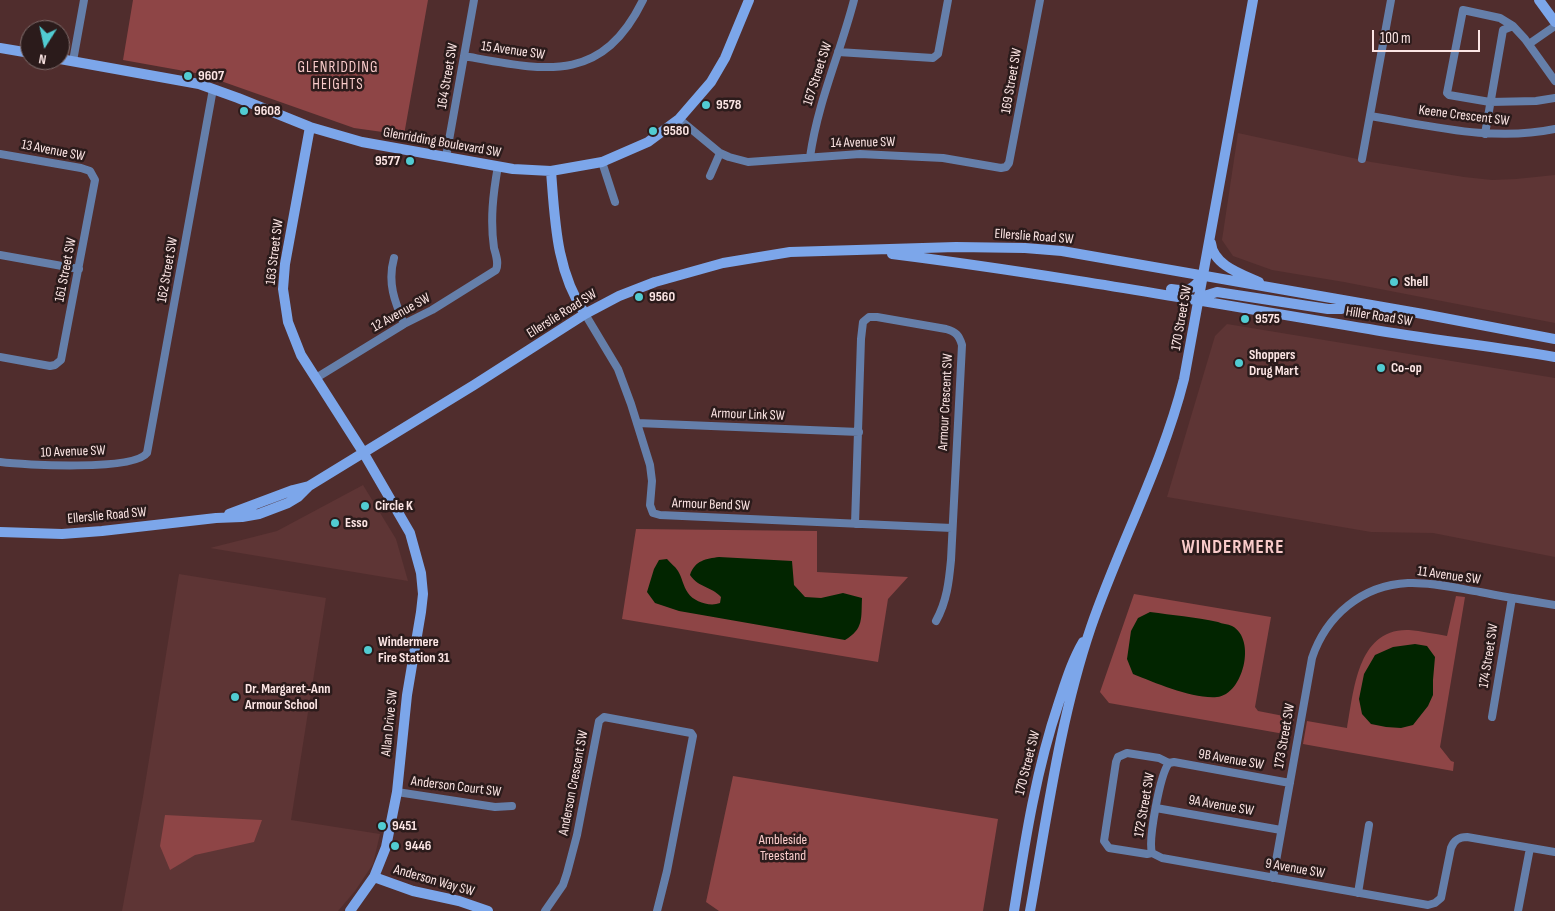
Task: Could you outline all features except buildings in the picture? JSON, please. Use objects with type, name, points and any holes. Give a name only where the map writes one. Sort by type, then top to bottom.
[{"type":"main road","name":"Glenridding Boulevard SW","points":[[70,61],[185,81],[213,89],[310,127],[362,142],[498,166],[533,171],[551,171],[602,162],[648,142],[678,119],[711,82],[725,58],[749,0]]},
{"type":"main road","name":"170 Street SW","points":[[1030,911],[1056,764],[1074,688],[1091,628],[1168,434],[1184,380],[1253,0]]},
{"type":"main road","points":[[1538,0],[1555,22]]},
{"type":"main road","points":[[0,48],[20,52]]},
{"type":"main road","name":"163 Street SW","points":[[310,127],[285,264],[284,289],[286,310],[296,345],[362,452]]},
{"type":"main road","points":[[551,171],[558,247],[565,274],[578,302],[586,314]]},
{"type":"main road","points":[[1211,236],[1211,246],[1216,257],[1235,271],[1271,288]]},
{"type":"main road","name":"Ellerslie Road SW","points":[[0,532],[32,534],[102,531],[216,518],[309,486],[586,314],[619,296],[655,282],[723,263],[790,252],[956,247],[1025,248],[1062,251],[1204,276]]},
{"type":"main road","name":"Ellerslie Road SW","points":[[860,250],[1038,274],[1200,300]]},
{"type":"main road","points":[[1038,274],[1061,272],[1184,291],[1191,289],[1204,276]]},
{"type":"main road","name":"Hiller Road SW","points":[[1204,276],[1555,339]]},
{"type":"main road","points":[[1200,300],[1204,296],[1217,292],[1328,309],[1341,309],[1358,303]]},
{"type":"main road","name":"Hiller Road SW","points":[[1200,300],[1372,330],[1499,347],[1555,357]]},
{"type":"main road","name":"Allan Drive SW","points":[[350,911],[374,877],[386,847],[397,792],[407,695],[423,594],[410,533],[362,452]]},
{"type":"main road","name":"170 Street SW","points":[[1014,911],[1025,841],[1044,752],[1073,659],[1091,628]]},
{"type":"main road","name":"Anderson Way SW","points":[[374,877],[413,891],[459,901],[488,911]]},
{"type":"street","points":[[73,61],[84,0]]},
{"type":"street","name":"164 Street SW","points":[[446,157],[474,0]]},
{"type":"street","name":"15 Avenue SW","points":[[464,56],[521,66],[558,68],[579,63],[597,54],[620,38],[635,17],[643,0]]},
{"type":"street","name":"167 Street SW","points":[[810,157],[820,105],[854,0]]},
{"type":"street","points":[[838,52],[932,58],[938,54],[948,0]]},
{"type":"street","name":"169 Street SW","points":[[1006,166],[1017,124],[1040,0]]},
{"type":"street","points":[[1362,159],[1391,0]]},
{"type":"street","points":[[1555,81],[1529,44],[1513,26],[1500,18],[1463,10],[1447,93],[1449,95],[1490,102],[1536,101],[1555,98]]},
{"type":"street","points":[[1485,134],[1503,30],[1513,26]]},
{"type":"street","points":[[1529,44],[1555,26]]},
{"type":"street","name":"162 Street SW","points":[[145,455],[149,447],[213,89]]},
{"type":"street","name":"Keene Crescent SW","points":[[1370,116],[1485,134],[1524,134],[1555,129]]},
{"type":"street","name":"14 Avenue SW","points":[[678,119],[720,153],[748,162],[860,154],[908,155],[943,158],[1001,168],[1006,166]]},
{"type":"street","points":[[710,176],[720,153]]},
{"type":"street","name":"13 Avenue SW","points":[[0,154],[81,168],[90,171],[95,180]]},
{"type":"street","points":[[602,162],[615,202]]},
{"type":"street","name":"12 Avenue SW","points":[[316,378],[404,324],[432,310],[493,273],[497,267],[491,218],[498,166]]},
{"type":"street","name":"161 Street SW","points":[[0,356],[50,366],[59,363],[63,353],[95,180]]},
{"type":"street","points":[[0,255],[79,269]]},
{"type":"street","points":[[394,258],[391,269],[391,285],[404,324]]},
{"type":"street","name":"Armour Bend SW","points":[[586,314],[618,369],[637,423],[650,465],[652,481],[650,505],[653,513],[660,516],[952,528]]},
{"type":"street","name":"Armour Crescent SW","points":[[855,524],[863,322],[869,317],[877,317],[954,331],[959,336],[962,345],[951,560],[947,593],[943,608],[936,620]]},
{"type":"street","name":"Armour Link SW","points":[[637,423],[859,432]]},
{"type":"street","name":"10 Avenue SW","points":[[0,462],[19,465],[65,466],[132,461],[145,455]]},
{"type":"street","name":"11 Avenue SW","points":[[1344,607],[1378,589],[1406,583],[1442,585],[1555,605]]},
{"type":"street","name":"174 Street SW","points":[[1492,717],[1512,598]]},
{"type":"street","name":"173 Street SW","points":[[1273,878],[1312,658],[1325,629],[1344,607]]},
{"type":"street","name":"Anderson Crescent SW","points":[[546,911],[557,895],[568,873],[599,721],[604,717],[691,733],[693,736],[667,871],[657,911]]},
{"type":"street","name":"9B Avenue SW","points":[[1152,853],[1116,850],[1106,845],[1104,836],[1118,757],[1127,753],[1159,758],[1169,763],[1174,762],[1290,783]]},
{"type":"street","name":"172 Street SW","points":[[1152,853],[1150,840],[1156,808],[1163,772],[1169,763]]},
{"type":"street","name":"Anderson Court SW","points":[[397,792],[495,807],[512,806]]},
{"type":"street","name":"9A Avenue SW","points":[[1156,808],[1281,830]]},
{"type":"street","points":[[1358,893],[1369,825]]},
{"type":"street","name":"9 Avenue SW","points":[[1152,853],[1162,858],[1424,905],[1439,901],[1443,894],[1451,848],[1458,838],[1467,837],[1530,848]]},
{"type":"street","points":[[1518,911],[1530,848],[1555,852]]},
{"type":"shaded area","points":[[1238,133],[1371,162],[1464,177],[1492,180],[1555,175],[1555,323],[1272,270],[1233,256],[1222,240]]},
{"type":"shaded area","points":[[1227,324],[1555,378],[1555,557],[1433,533],[1371,532],[1167,497],[1215,336]]},
{"type":"shaded area","points":[[363,485],[396,539],[408,581],[210,548],[277,531]]},
{"type":"shaded area","points":[[719,557],[792,561],[794,585],[805,597],[821,598],[843,593],[862,598],[861,617],[856,632],[845,640],[679,611],[655,603],[647,592],[654,569],[659,560],[667,559],[678,571],[686,590],[691,596],[707,604],[720,603],[721,597],[717,593],[697,582],[690,575],[698,563]]},
{"type":"shaded area","name":"Dr. Margaret-Ann Armour School","points":[[179,574],[326,598],[291,820],[380,834],[373,864],[355,891],[338,911],[122,911],[143,797]]},
{"type":"shaded area","points":[[1150,612],[1218,622],[1232,626],[1240,633],[1244,642],[1244,666],[1234,687],[1226,694],[1217,697],[1197,696],[1174,690],[1133,674],[1127,659],[1131,631],[1138,618]]},
{"type":"shaded area","points":[[1415,644],[1427,646],[1435,657],[1433,695],[1428,706],[1413,725],[1401,728],[1371,724],[1362,714],[1359,699],[1364,674],[1375,655],[1393,647]]},
{"type":"green space","points":[[133,0],[428,0],[404,135],[354,128],[201,74],[123,60]]},
{"type":"green space","points":[[636,529],[817,531],[817,572],[908,577],[888,599],[878,662],[622,619]]},
{"type":"green space","points":[[1134,594],[1271,617],[1255,707],[1258,711],[1294,718],[1290,735],[1109,703],[1100,692]]},
{"type":"green space","points":[[1456,596],[1465,597],[1440,747],[1451,761],[1454,762],[1453,771],[1303,744],[1307,721],[1347,728],[1352,697],[1361,664],[1368,650],[1378,639],[1392,632],[1409,630],[1447,636]]},
{"type":"green space","name":"Ambleside Treestand","points":[[733,776],[998,819],[983,911],[719,911],[706,902]]},
{"type":"green space","points":[[165,815],[262,820],[254,842],[195,855],[170,870],[160,846]]},
{"type":"place","name":"9607","points":[[188,76]]},
{"type":"place","name":"9578","points":[[706,105]]},
{"type":"place","name":"9608","points":[[244,111]]},
{"type":"place","name":"9580","points":[[653,131]]},
{"type":"place","name":"9577","points":[[410,161]]},
{"type":"place","name":"Shell","points":[[1394,282]]},
{"type":"place","name":"9560","points":[[639,297]]},
{"type":"place","name":"9575","points":[[1245,319]]},
{"type":"place","name":"Shoppers Drug Mart","points":[[1239,363]]},
{"type":"place","name":"Co-op","points":[[1381,368]]},
{"type":"place","name":"Circle K","points":[[365,506]]},
{"type":"place","name":"Esso","points":[[335,523]]},
{"type":"place","name":"Windermere Fire Station 31","points":[[368,650]]},
{"type":"place","name":"Dr. Margaret-Ann Armour School","points":[[235,697]]},
{"type":"place","name":"9451","points":[[382,826]]},
{"type":"place","name":"9446","points":[[395,846]]},
{"type":"district","name":"GLENRIDDING HEIGHTS","points":[[338,76]]},
{"type":"district","name":"WINDERMERE","points":[[1233,548]]}]
